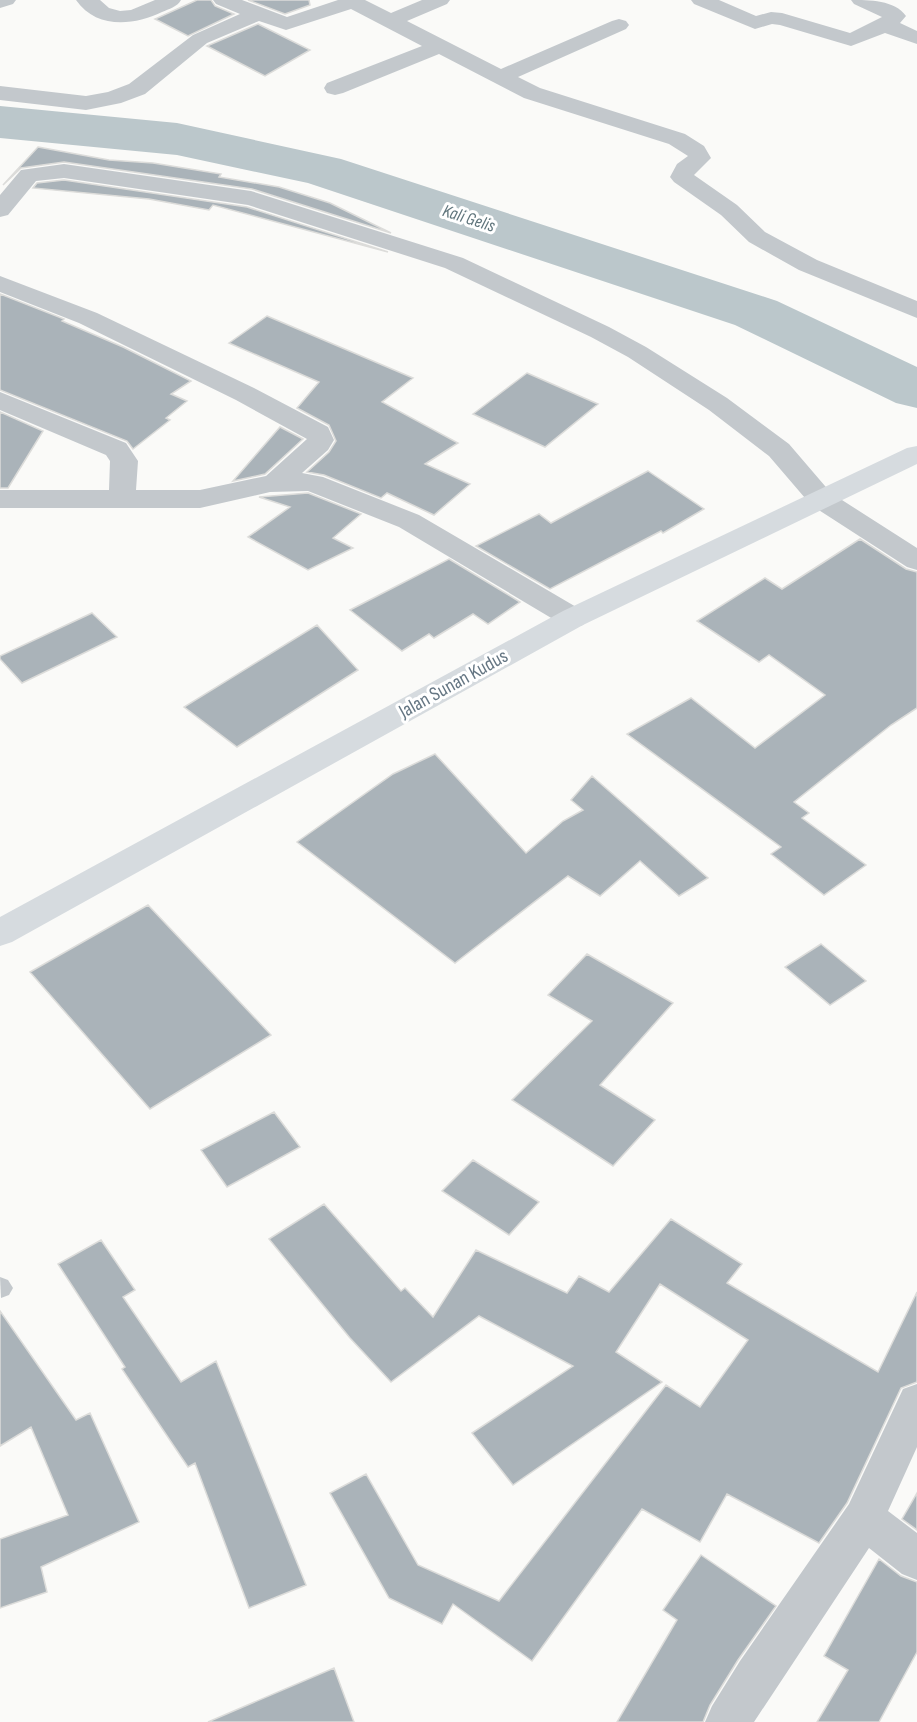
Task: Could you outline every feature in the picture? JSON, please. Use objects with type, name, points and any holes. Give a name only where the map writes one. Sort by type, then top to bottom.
[{"type":"main road","name":"Jalan Sunan Kudus","points":[[0,933],[573,618],[917,454]]},
{"type":"street","points":[[0,2],[6,0]]},
{"type":"street","points":[[86,0],[103,12],[122,19],[140,14],[171,0]]},
{"type":"street","points":[[223,0],[286,24],[353,2],[532,93],[677,139],[696,151],[700,158],[685,169],[682,177],[729,210],[757,237],[808,265],[917,310]]},
{"type":"street","points":[[390,21],[440,0]]},
{"type":"street","points":[[701,0],[755,23],[771,18],[782,19],[851,40],[885,25],[896,16],[861,0]]},
{"type":"street","points":[[0,93],[86,103],[113,98],[137,89],[200,39],[257,14]]},
{"type":"street","points":[[501,77],[619,25]]},
{"type":"street","points":[[885,25],[917,38]]},
{"type":"street","points":[[335,88],[440,46]]},
{"type":"street","points":[[0,210],[29,175],[64,171],[95,174],[251,198],[454,263],[600,332],[637,352],[710,399],[779,450],[826,497],[917,561]]},
{"type":"street","points":[[0,283],[88,318],[245,394],[319,433],[321,440],[318,444],[278,481]]},
{"type":"street","points":[[0,400],[116,449],[124,461],[122,499]]},
{"type":"street","points":[[0,499],[201,500],[223,497],[278,481],[296,480],[313,483],[409,521],[573,618]]},
{"type":"street","points":[[728,1722],[864,1518],[917,1402]]},
{"type":"street","points":[[864,1518],[917,1559]]},
{"type":"building","points":[[197,0],[211,0],[215,6],[234,14],[188,36],[155,19]]},
{"type":"building","points":[[248,0],[309,0],[310,5],[285,14]]},
{"type":"building","points":[[258,24],[310,50],[265,76],[207,46]]},
{"type":"building","points":[[38,147],[109,160],[153,163],[221,174],[219,177],[279,187],[330,203],[391,233],[252,189],[64,162],[21,168],[3,185]]},
{"type":"building","points":[[64,180],[247,207],[388,252],[213,205],[209,210],[149,199],[33,188],[37,183]]},
{"type":"building","points":[[0,294],[64,319],[62,321],[123,347],[191,381],[171,394],[187,401],[166,418],[170,420],[133,449],[127,441],[0,390]]},
{"type":"building","points":[[267,316],[413,378],[382,402],[458,443],[425,464],[470,484],[434,515],[387,493],[381,498],[324,475],[307,472],[329,452],[336,441],[329,425],[297,408],[319,382],[229,343]]},
{"type":"building","points":[[527,373],[598,404],[545,447],[473,414]]},
{"type":"building","points":[[0,412],[43,431],[8,488],[0,488]]},
{"type":"building","points":[[280,427],[303,439],[265,474],[233,481]]},
{"type":"building","points":[[648,471],[704,509],[663,533],[661,531],[550,589],[476,546],[539,514],[551,523]]},
{"type":"building","points":[[308,493],[361,514],[333,538],[353,548],[308,570],[248,537],[290,507],[259,497]]},
{"type":"building","points":[[860,539],[906,569],[917,572],[917,708],[891,725],[794,802],[809,813],[802,818],[866,865],[824,895],[771,854],[781,847],[627,734],[691,698],[755,748],[825,695],[769,655],[759,662],[697,621],[765,578],[782,589]]},
{"type":"building","points":[[449,559],[520,602],[488,624],[473,614],[434,638],[429,634],[402,651],[350,610]]},
{"type":"building","points":[[92,613],[117,637],[22,683],[0,659],[0,656]]},
{"type":"building","points":[[317,625],[358,670],[237,747],[184,707]]},
{"type":"building","points":[[435,754],[526,853],[563,821],[583,810],[571,800],[592,776],[708,878],[679,896],[640,861],[600,896],[568,876],[455,963],[297,842],[393,774]]},
{"type":"building","points":[[148,905],[271,1035],[150,1109],[30,972]]},
{"type":"building","points":[[821,944],[866,981],[830,1005],[785,967]]},
{"type":"building","points":[[587,954],[673,1003],[600,1085],[655,1120],[613,1166],[512,1100],[592,1021],[548,995]]},
{"type":"building","points":[[274,1112],[300,1147],[227,1187],[201,1150]]},
{"type":"building","points":[[473,1160],[539,1202],[509,1235],[442,1191]]},
{"type":"building","points":[[324,1204],[401,1291],[405,1288],[433,1317],[476,1250],[567,1293],[579,1276],[609,1292],[671,1219],[742,1264],[727,1283],[878,1372],[917,1292],[917,1382],[901,1388],[847,1503],[819,1543],[727,1494],[700,1542],[642,1509],[532,1661],[453,1604],[442,1624],[389,1598],[330,1493],[366,1474],[418,1565],[499,1601],[666,1385],[700,1407],[748,1340],[660,1284],[616,1352],[662,1382],[513,1485],[472,1433],[573,1366],[479,1316],[391,1382],[350,1338],[269,1239]]},
{"type":"building","points":[[101,1240],[135,1290],[123,1297],[181,1382],[216,1361],[306,1585],[249,1608],[195,1463],[188,1467],[122,1369],[125,1367],[58,1264]]},
{"type":"building","points":[[0,1311],[76,1420],[90,1413],[139,1522],[41,1567],[47,1592],[0,1608],[0,1539],[68,1515],[31,1427],[0,1446]]},
{"type":"building","points":[[917,1493],[917,1530],[902,1519]]},
{"type":"building","points":[[701,1555],[776,1606],[738,1660],[710,1705],[703,1722],[617,1722],[677,1620],[663,1610]]},
{"type":"building","points":[[879,1559],[901,1576],[917,1582],[917,1652],[879,1722],[817,1722],[848,1670],[824,1656]]},
{"type":"building","points":[[334,1668],[354,1722],[208,1722]]},
{"type":"waterway","name":"Kali Gelis","points":[[0,122],[177,139],[322,170],[756,313],[917,390]]}]
